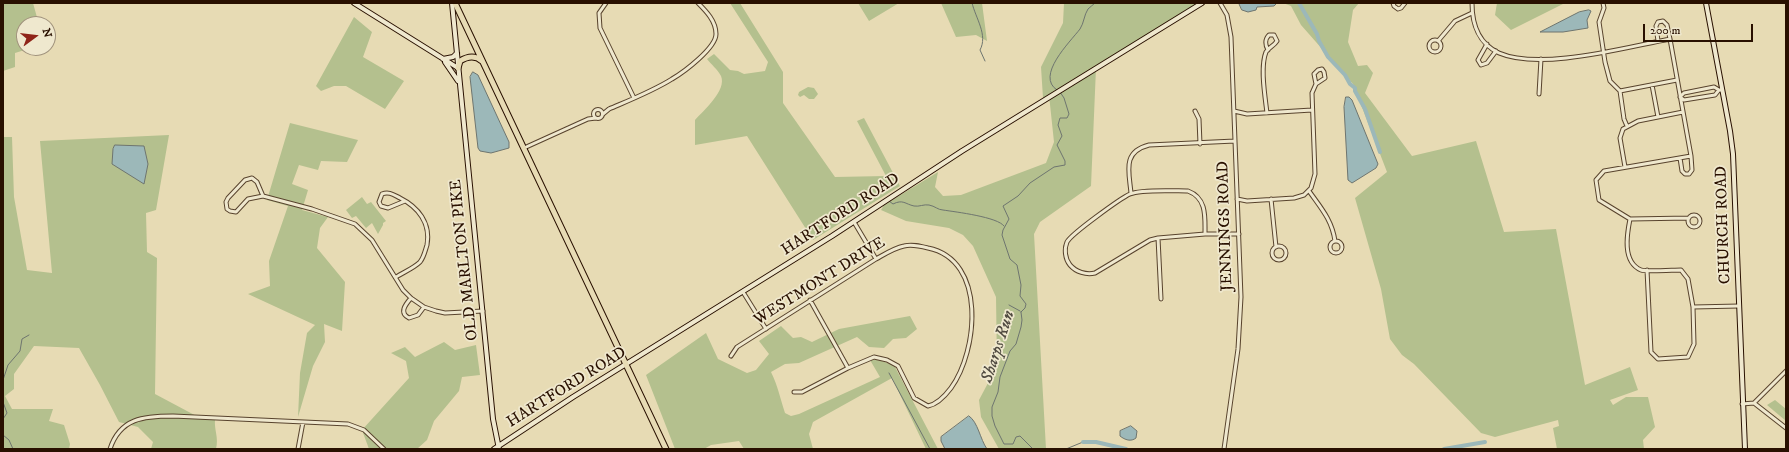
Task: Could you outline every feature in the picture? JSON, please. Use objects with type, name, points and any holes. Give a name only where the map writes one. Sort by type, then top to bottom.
[{"type":"highway","points":[[455,3],[666,449]]},
{"type":"highway","points":[[458,68],[460,61],[468,57],[477,58],[484,64]]},
{"type":"street","points":[[354,3],[458,68]]},
{"type":"street","name":"OLD MARLTON PIKE","points":[[452,3],[497,448]]},
{"type":"street","points":[[606,3],[598,13],[600,28],[634,98]]},
{"type":"street","points":[[588,119],[601,118],[609,109],[672,79],[708,51],[716,34],[713,21],[698,3]]},
{"type":"street","name":"HARTFORD ROAD","points":[[497,448],[573,397],[854,222],[962,151],[1202,3]]},
{"type":"street","name":"JENNINGS ROAD","points":[[1220,3],[1227,15],[1230,32],[1241,297],[1239,337],[1224,449]]},
{"type":"street","points":[[1393,3],[1398,9],[1405,3]]},
{"type":"street","points":[[1472,3],[1472,13],[1478,33],[1487,44],[1496,51],[1513,57],[1541,59],[1567,58],[1670,39]]},
{"type":"street","points":[[1603,3],[1604,8],[1599,22],[1603,52],[1610,81],[1620,91],[1624,119],[1627,126]]},
{"type":"street","name":"CHURCH ROAD","points":[[1706,3],[1720,90],[1730,131],[1734,165],[1742,404],[1745,449]]},
{"type":"street","points":[[1438,41],[1455,21],[1472,13]]},
{"type":"street","points":[[1658,41],[1656,26],[1658,22],[1663,21],[1667,25],[1670,39],[1691,156],[1692,170],[1689,174],[1685,174],[1682,171],[1680,158]]},
{"type":"street","points":[[1266,113],[1264,66],[1268,50],[1266,46],[1266,38],[1269,35],[1274,35],[1277,38],[1276,44],[1268,50]]},
{"type":"street","points":[[1487,44],[1478,60],[1481,65],[1487,63],[1496,51]]},
{"type":"street","points":[[442,59],[453,57],[457,53]]},
{"type":"street","points":[[442,59],[453,72],[460,87]]},
{"type":"street","points":[[1539,94],[1541,59]]},
{"type":"street","points":[[1237,199],[1247,201],[1297,198],[1309,191],[1315,178],[1312,93],[1316,84],[1325,78],[1322,69],[1318,70],[1314,74],[1316,84]]},
{"type":"street","points":[[1620,91],[1677,80]]},
{"type":"street","points":[[1652,85],[1658,117]]},
{"type":"street","points":[[1714,88],[1720,90],[1715,95],[1684,100],[1680,97],[1684,93],[1714,88]]},
{"type":"street","points":[[524,148],[588,119],[597,110],[609,109]]},
{"type":"street","points":[[600,110],[603,114]]},
{"type":"street","points":[[1234,111],[1243,114],[1312,110]]},
{"type":"street","points":[[1195,111],[1200,126],[1200,144]]},
{"type":"street","points":[[1625,167],[1620,138],[1623,129],[1638,121],[1683,112]]},
{"type":"street","points":[[594,114],[596,118]]},
{"type":"street","points":[[1131,193],[1130,156],[1141,147],[1149,145],[1200,144],[1235,141]]},
{"type":"street","points":[[1689,218],[1630,219],[1599,200],[1596,180],[1604,171],[1691,156]]},
{"type":"street","points":[[263,196],[255,179],[248,178],[228,198],[226,202],[227,209],[230,212],[236,212],[248,199],[263,196],[312,209],[355,224],[368,234],[403,290],[410,298],[424,307],[445,313],[483,311]]},
{"type":"street","points":[[1206,234],[1204,208],[1201,201],[1194,193],[1188,191],[1131,193],[1072,235],[1065,246],[1065,253],[1070,265],[1081,272],[1089,274],[1095,273],[1143,243],[1158,238],[1206,234],[1239,234]]},
{"type":"street","points":[[1309,191],[1328,216],[1335,241]]},
{"type":"street","points":[[396,277],[420,262],[425,252],[428,240],[426,226],[421,214],[405,201],[390,193],[385,193],[380,197],[379,202],[381,206],[386,208],[405,201]]},
{"type":"street","points":[[1271,199],[1276,247],[1273,250],[1273,256],[1276,259],[1282,258],[1285,255],[1285,250],[1280,246],[1276,247]]},
{"type":"street","points":[[1630,219],[1627,247],[1632,263],[1641,270],[1647,270],[1681,270],[1688,279],[1693,308],[1694,344],[1688,358],[1658,359],[1651,352],[1647,270]]},
{"type":"street","points":[[854,222],[876,259]]},
{"type":"street","points":[[1158,238],[1161,299]]},
{"type":"street","name":"WESTMONT DRIVE","points":[[731,356],[737,347],[810,300],[896,248],[914,245],[932,249],[945,255],[963,274],[971,304],[972,335],[964,367],[957,380],[946,394],[936,403],[928,406],[914,398],[898,366],[892,362],[874,357],[848,368],[802,392],[794,392]]},
{"type":"street","points":[[743,292],[766,329]]},
{"type":"street","points":[[410,298],[403,310],[406,316],[414,318],[424,307]]},
{"type":"street","points":[[810,300],[848,368]]},
{"type":"street","points":[[1693,308],[1739,306]]},
{"type":"street","points":[[1742,404],[1754,403],[1786,371]]},
{"type":"street","points":[[1754,403],[1786,428]]},
{"type":"street","points":[[110,449],[117,433],[124,425],[137,420],[152,417],[174,416],[348,424],[356,426],[366,432],[384,449]]},
{"type":"street","points":[[298,449],[303,422]]},
{"type":"green space","points":[[3,3],[33,3],[37,16],[16,16],[15,67],[3,71]]},
{"type":"green space","points":[[730,3],[740,3],[783,72],[783,103],[835,177],[886,176],[857,121],[864,118],[900,186],[813,240],[747,136],[695,145],[695,120],[714,100],[722,82],[720,74],[707,59],[714,54],[730,70],[738,71],[744,74],[765,71],[768,62]]},
{"type":"green space","points":[[858,3],[899,3],[869,21]]},
{"type":"green space","points":[[941,3],[982,3],[987,41],[976,35],[956,37]]},
{"type":"green space","points":[[1064,3],[1198,3],[1096,68],[1091,186],[1040,222],[1034,234],[1046,449],[999,449],[981,417],[979,400],[997,366],[996,297],[973,246],[963,235],[949,228],[906,221],[881,210],[884,205],[938,172],[935,187],[943,196],[961,195],[1046,163],[1054,142],[1049,95],[1043,98],[1041,67],[1063,23]]},
{"type":"green space","points":[[1283,3],[1359,3],[1353,10],[1348,42],[1358,66],[1367,65],[1373,73],[1365,93],[1412,156],[1476,141],[1504,232],[1556,229],[1585,385],[1630,367],[1638,390],[1610,400],[1613,405],[1626,397],[1648,397],[1655,427],[1643,440],[1644,449],[1557,449],[1553,428],[1559,426],[1558,420],[1495,437],[1481,433],[1414,364],[1402,355],[1390,339],[1381,289],[1355,198],[1387,172],[1353,84],[1301,25],[1291,6]]},
{"type":"green space","points":[[1497,3],[1565,3],[1511,30],[1495,15]]},
{"type":"green space","points":[[354,17],[372,32],[363,57],[404,81],[385,109],[346,86],[334,86],[321,91],[316,86]]},
{"type":"green space","points":[[808,87],[814,88],[818,94],[814,99],[809,99],[804,95],[800,97],[798,95],[799,92]]},
{"type":"green space","points":[[290,123],[358,140],[347,162],[321,161],[318,170],[299,165],[292,184],[308,190],[302,210],[328,217],[320,228],[317,248],[345,282],[342,331],[324,324],[325,342],[313,366],[298,417],[300,373],[307,333],[315,325],[248,294],[270,286],[269,261],[288,206],[267,200]]},
{"type":"green space","points":[[169,135],[156,210],[146,213],[147,252],[157,258],[155,394],[202,419],[215,419],[217,441],[216,449],[151,449],[153,442],[138,427],[119,422],[79,348],[34,346],[14,374],[14,389],[5,396],[12,409],[53,409],[49,421],[64,425],[70,444],[69,449],[3,449],[3,137],[12,137],[14,197],[27,270],[52,273],[40,141]]},
{"type":"green space","points":[[362,197],[367,204],[371,202],[386,221],[383,223],[378,234],[372,223],[366,228],[356,216],[352,218],[346,210]]},
{"type":"green space","points":[[910,316],[917,329],[906,338],[893,339],[884,348],[869,347],[857,337],[799,363],[785,364],[771,372],[785,413],[791,416],[799,414],[880,377],[870,360],[880,360],[889,364],[895,367],[938,449],[926,449],[892,378],[813,422],[809,434],[813,449],[744,449],[739,441],[711,445],[704,449],[675,449],[646,375],[706,333],[718,359],[747,373],[756,370],[769,354],[759,341],[781,326],[793,338],[801,337],[812,342],[839,329]]},
{"type":"green space","points":[[444,342],[455,350],[476,345],[480,375],[462,377],[459,391],[434,421],[427,440],[417,449],[369,449],[362,430],[409,378],[406,361],[391,353],[405,347],[415,357]]},
{"type":"green space","points":[[1775,400],[1786,409],[1786,421],[1767,405]]},
{"type":"water","points":[[1239,3],[1276,4],[1274,6],[1257,7],[1256,10],[1248,12],[1242,10]]},
{"type":"water","points":[[1591,11],[1587,20],[1588,28],[1563,32],[1540,32],[1579,12]]},
{"type":"water","points":[[473,72],[478,75],[509,142],[509,148],[491,153],[480,151],[478,148],[470,77]]},
{"type":"water","points":[[1346,97],[1349,97],[1352,100],[1378,164],[1376,168],[1352,183],[1348,180],[1344,107]]},
{"type":"water","points":[[115,145],[144,146],[148,164],[144,184],[112,164],[113,149]]},
{"type":"water","points":[[969,416],[975,422],[987,449],[945,449],[941,441],[941,437]]},
{"type":"water","points":[[1131,426],[1137,431],[1136,438],[1128,440],[1120,436],[1120,431]]},
{"type":"waterway","points":[[972,3],[982,33],[983,39],[980,50],[985,61]]},
{"type":"waterway","name":"Sharps Run","points":[[1057,90],[1051,84],[1050,76],[1052,68],[1056,59],[1080,29],[1088,9],[1095,3]]},
{"type":"waterway","points":[[1299,3],[1328,57],[1355,88],[1355,91],[1365,109],[1380,152]]},
{"type":"waterway","name":"Sharps Run","points":[[1021,312],[1025,308],[1026,304],[1020,296],[1021,285],[1017,265],[1010,259],[1002,235],[1009,219],[1003,206],[1018,196],[1030,183],[1054,167],[1065,165],[1065,161],[1057,145],[1062,136],[1058,125],[1060,118],[1067,118],[1069,114],[1064,98],[1060,92]]},
{"type":"waterway","points":[[889,201],[893,204],[902,202],[914,206],[929,205],[941,210],[994,220],[1004,226]]},
{"type":"waterway","points":[[3,283],[3,292]]},
{"type":"waterway","points":[[1009,305],[1020,311]]},
{"type":"waterway","name":"Sharps Run","points":[[1021,312],[1021,327],[1016,344],[1010,351],[1000,377],[998,392],[992,407],[992,416],[1004,444],[1013,444],[1016,437],[1020,436],[1033,449]]},
{"type":"waterway","points":[[3,380],[8,365],[20,351],[22,339],[29,335]]},
{"type":"waterway","points":[[889,373],[930,449]]},
{"type":"waterway","points":[[3,402],[7,413],[3,419]]},
{"type":"waterway","points":[[3,435],[9,440],[13,449]]},
{"type":"waterway","points":[[1066,449],[1083,442]]},
{"type":"waterway","points":[[1083,442],[1096,442],[1126,449]]},
{"type":"waterway","points":[[1444,449],[1485,442]]}]
